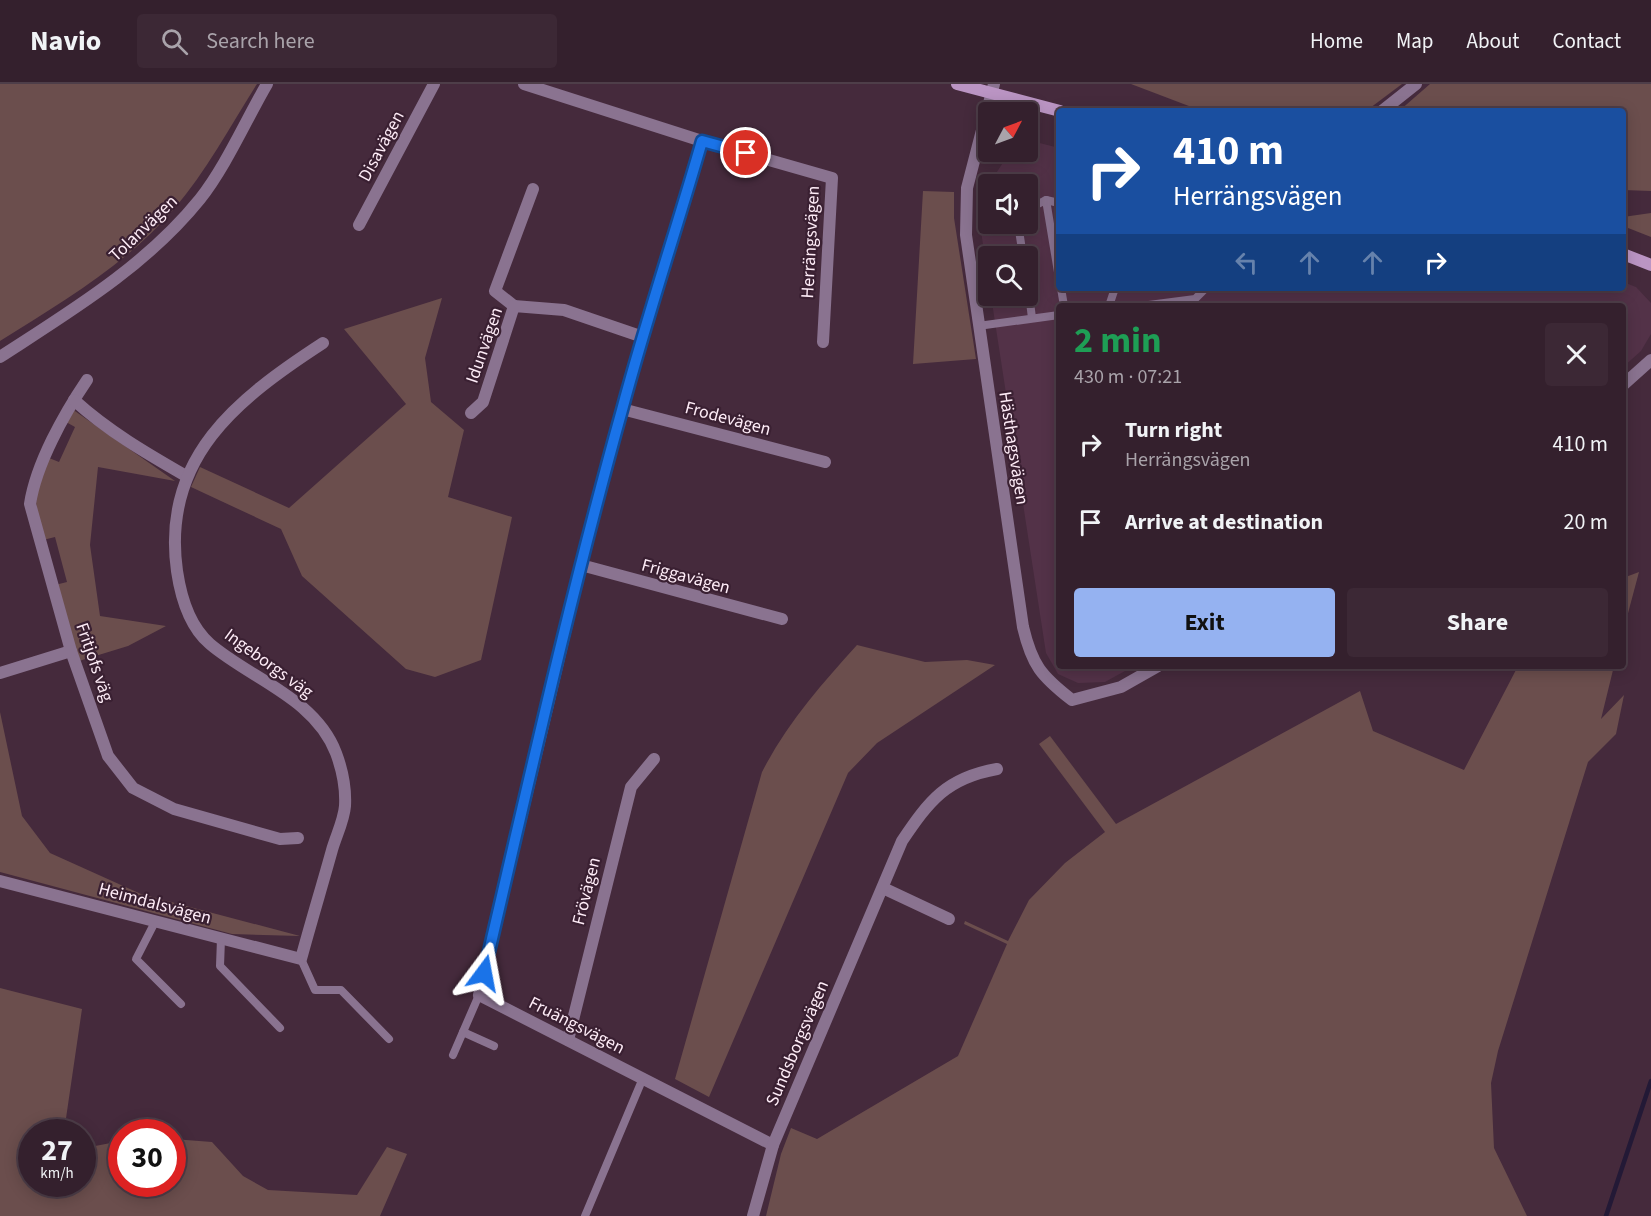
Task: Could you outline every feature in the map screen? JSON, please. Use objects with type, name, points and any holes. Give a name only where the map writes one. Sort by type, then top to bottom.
[{"type":"main road","points":[[957,84],[993,89],[1056,110]]},
{"type":"main road","points":[[1626,255],[1651,265]]},
{"type":"street","name":"Tolanvägen","points":[[0,357],[100,292],[140,260],[177,224],[201,198],[267,84]]},
{"type":"street","name":"Disavägen","points":[[359,225],[434,84]]},
{"type":"street","name":"Herrängsvägen","points":[[524,84],[702,141],[832,178],[823,342]]},
{"type":"street","points":[[1386,108],[1416,84]]},
{"type":"street","name":"Hästhagsvägen","points":[[993,89],[967,188],[966,235],[1023,627],[1030,656],[1043,677],[1072,700],[1121,687],[1153,669]]},
{"type":"street","points":[[479,995],[581,565],[622,409],[702,141]]},
{"type":"street","points":[[514,306],[495,291],[533,189]]},
{"type":"street","name":"Idunvägen","points":[[471,413],[483,402],[514,306],[564,310],[643,337]]},
{"type":"street","name":"Ingeborgs väg","points":[[300,959],[345,807],[344,779],[335,751],[321,728],[303,708],[210,643],[189,617],[178,576],[173,543],[176,512],[186,476],[195,458],[226,419],[272,376],[323,343]]},
{"type":"street","points":[[1626,382],[1651,360]]},
{"type":"street","name":"Fritjofs väg","points":[[87,380],[74,400],[33,484],[30,504],[71,651],[108,756],[133,788],[174,809],[280,839],[298,838]]},
{"type":"street","points":[[74,400],[128,443],[186,476]]},
{"type":"street","name":"Frodevägen","points":[[622,409],[825,462]]},
{"type":"street","name":"Friggavägen","points":[[581,565],[782,619]]},
{"type":"street","points":[[0,673],[71,651]]},
{"type":"street","name":"Frövägen","points":[[568,1040],[631,787],[654,759]]},
{"type":"street","name":"Sundsborgsvägen","points":[[753,1216],[773,1145],[902,842],[924,808],[944,788],[975,773],[997,769]]},
{"type":"street","name":"Heimdalsvägen","points":[[0,881],[300,959]]},
{"type":"street","points":[[883,888],[949,919]]},
{"type":"street","name":"Fruängsvägen","points":[[479,995],[773,1145]]},
{"type":"lane","points":[[1046,200],[1056,260]]},
{"type":"lane","points":[[1038,204],[1046,200],[1056,202]]},
{"type":"lane","points":[[1165,303],[1196,299],[1203,291]]},
{"type":"lane","points":[[1030,306],[1032,318]]},
{"type":"lane","points":[[978,326],[1056,315]]},
{"type":"lane","points":[[155,922],[136,959],[181,1004]]},
{"type":"lane","points":[[221,939],[220,966],[280,1028]]},
{"type":"lane","points":[[300,959],[315,990],[341,990],[389,1039]]},
{"type":"lane","points":[[453,1055],[479,995]]},
{"type":"lane","points":[[463,1032],[494,1046]]},
{"type":"lane","points":[[585,1216],[643,1078]]},
{"type":"shaded area","points":[[0,84],[257,84],[197,180],[155,229],[135,248],[92,281],[0,341]]},
{"type":"shaded area","points":[[1131,84],[1402,84],[1370,108],[1194,108]]},
{"type":"shaded area","points":[[1430,84],[1651,84],[1651,191],[1626,190],[1626,108],[1402,108]]},
{"type":"shaded area","points":[[1038,143],[1056,147],[1056,291],[1626,291],[1626,283],[1636,287],[1651,303],[1651,334],[1641,351],[1626,364],[1626,303],[1056,303],[1056,669],[1129,669],[1105,682],[1078,683],[1058,674],[1046,653],[993,306],[1038,306],[1038,246],[983,246],[981,234],[1038,234],[1038,174],[996,174],[1003,162],[1038,162]]},
{"type":"shaded area","points":[[923,191],[954,192],[954,218],[976,359],[913,364]]},
{"type":"shaded area","points":[[1651,213],[1651,237],[1626,227],[1626,217]]},
{"type":"shaded area","points":[[442,298],[425,358],[431,402],[464,430],[448,497],[512,517],[481,660],[435,677],[406,669],[302,576],[281,529],[191,487],[200,467],[289,508],[406,404],[344,329]]},
{"type":"shaded area","points":[[72,409],[175,481],[98,467],[90,545],[100,616],[166,626],[128,646],[79,661],[55,585],[67,582],[55,537],[43,540],[36,507],[37,490],[49,458],[59,462],[75,427],[66,422]]},
{"type":"shaded area","points":[[1639,572],[1626,621],[1626,577]]},
{"type":"shaded area","points":[[857,645],[925,662],[967,660],[995,665],[877,743],[848,773],[709,1097],[675,1079],[762,772],[782,737]]},
{"type":"shaded area","points":[[1516,669],[1613,669],[1601,719],[1624,695],[1616,734],[1588,762],[1498,1051],[1491,1083],[1494,1148],[1527,1216],[766,1216],[781,1154],[791,1128],[817,1139],[958,1056],[1007,944],[964,924],[965,921],[1008,941],[1029,900],[1065,863],[1105,832],[1039,744],[1050,736],[1116,824],[1360,691],[1373,731],[1464,770]]},
{"type":"shaded area","points":[[0,712],[22,816],[50,853],[141,894],[300,936],[232,934],[0,872]]},
{"type":"shaded area","points":[[0,988],[82,1009],[66,1119],[18,1119],[18,1197],[96,1197],[96,1146],[108,1144],[108,1197],[186,1197],[186,1140],[212,1142],[243,1176],[268,1190],[357,1195],[387,1147],[407,1154],[380,1216],[0,1216]]},
{"type":"waterway","points":[[1606,1216],[1651,1081]]},
{"type":"route","points":[[484,973],[592,520],[622,409],[702,141],[746,153]]}]
